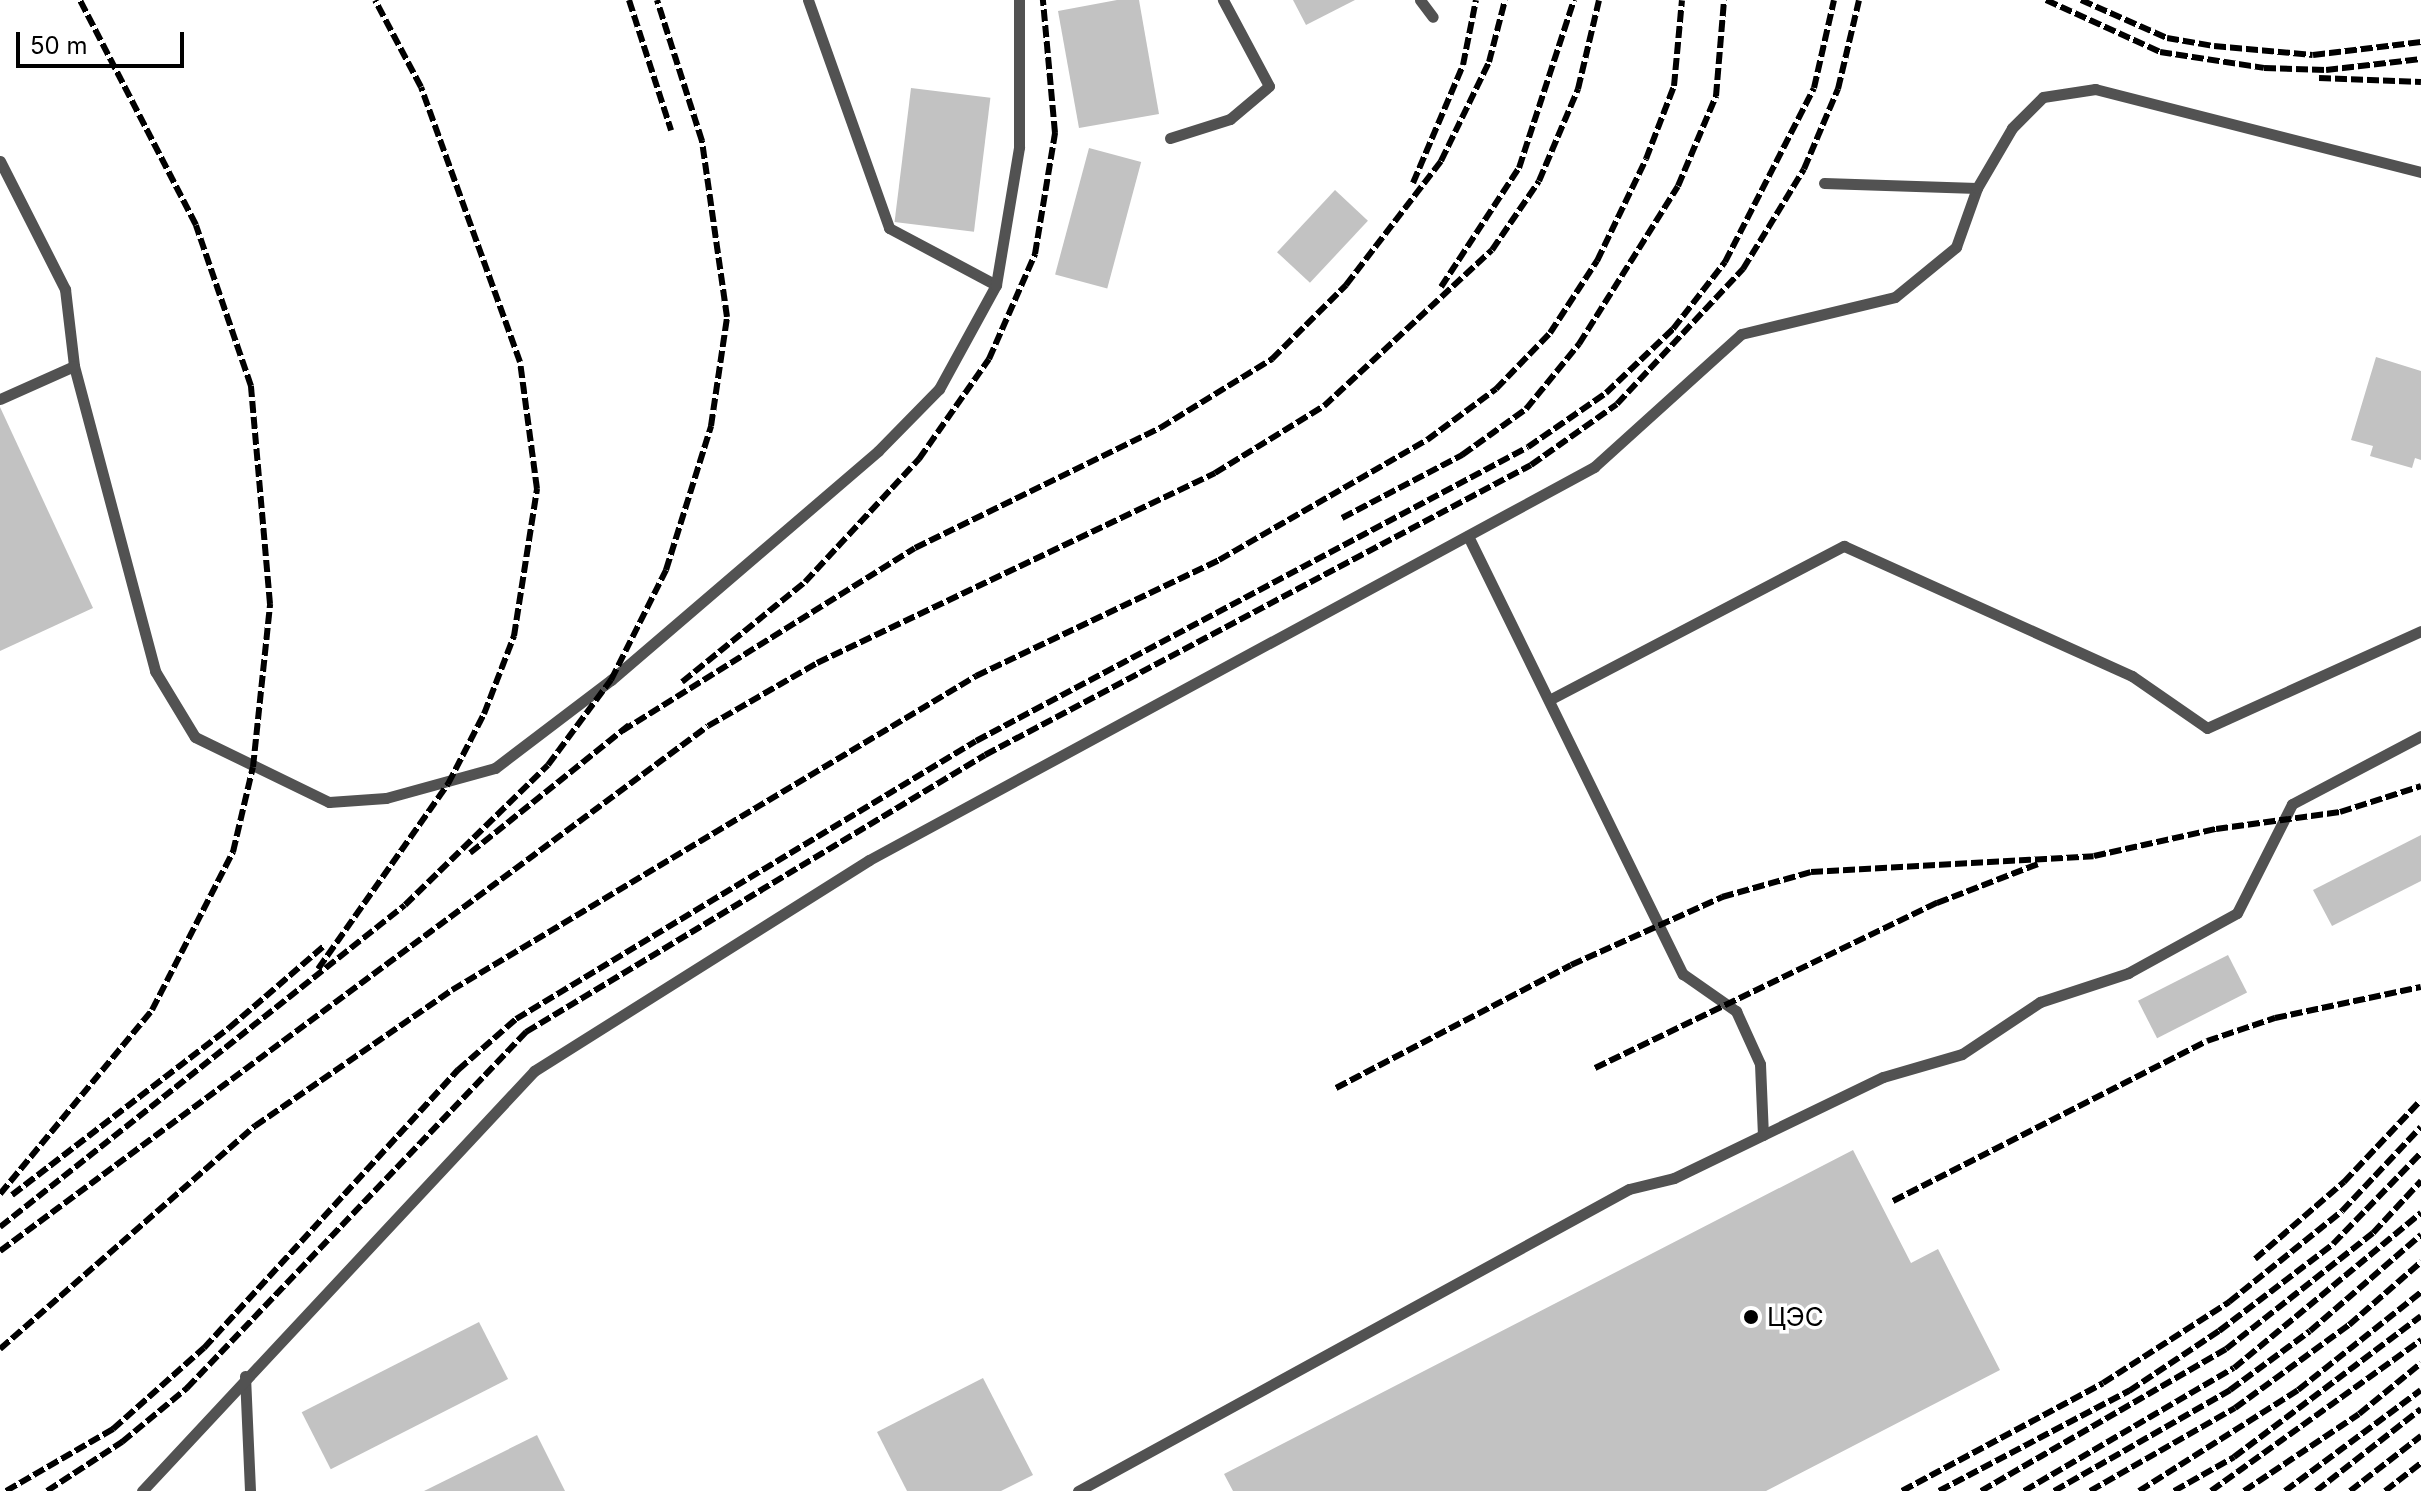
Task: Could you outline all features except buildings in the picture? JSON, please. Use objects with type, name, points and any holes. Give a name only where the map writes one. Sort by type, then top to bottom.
[{"type":"lane","points":[[808,0],[889,228],[996,285]]},
{"type":"lane","points":[[0,161],[65,289],[74,366],[155,671],[195,737],[329,802],[386,798],[495,768],[611,680],[878,451],[939,389],[996,285],[1019,147],[1019,0]]},
{"type":"lane","points":[[1170,138],[1230,119],[1269,86],[1223,0]]},
{"type":"lane","points":[[1420,0],[1433,17]]},
{"type":"lane","points":[[142,1491],[245,1376],[534,1071],[869,860],[1594,467],[1741,334],[1895,297],[1932,273],[1956,247],[1977,188],[2012,128],[2043,97],[2095,89],[2421,172]]},
{"type":"lane","points":[[1824,183],[1977,188]]},
{"type":"lane","points":[[0,399],[74,366]]},
{"type":"lane","points":[[1468,536],[1683,974],[1736,1011],[1760,1064],[1763,1135]]},
{"type":"lane","points":[[1549,700],[1844,546],[2132,676],[2207,728],[2421,631]]},
{"type":"lane","points":[[1078,1491],[1629,1189],[1674,1178],[1883,1077],[1962,1054],[2040,1002],[2128,973],[2237,913],[2292,804],[2421,736]]},
{"type":"lane","points":[[245,1376],[250,1491]]},
{"type":"railway","points":[[0,1194],[152,1010],[233,852],[253,767],[270,604],[251,386],[196,225],[80,0]]},
{"type":"railway","points":[[318,969],[448,784],[484,714],[514,636],[537,489],[520,362],[421,87],[375,0]]},
{"type":"railway","points":[[629,0],[671,130]]},
{"type":"railway","points":[[0,1227],[405,905],[548,765],[611,680],[666,570],[711,426],[727,317],[702,141],[657,0]]},
{"type":"railway","points":[[682,682],[805,582],[919,459],[989,359],[1035,254],[1055,133],[1043,0]]},
{"type":"railway","points":[[1413,183],[1463,65],[1476,0]]},
{"type":"railway","points":[[622,731],[915,548],[1160,428],[1272,359],[1346,285],[1441,161],[1489,62],[1505,0]]},
{"type":"railway","points":[[1441,287],[1519,168],[1574,0]]},
{"type":"railway","points":[[0,1251],[708,726],[817,663],[1215,473],[1324,406],[1492,250],[1539,181],[1578,89],[1599,0]]},
{"type":"railway","points":[[0,1349],[255,1126],[452,990],[976,676],[1219,560],[1427,440],[1496,389],[1550,333],[1597,261],[1646,159],[1674,86],[1682,0]]},
{"type":"railway","points":[[1342,518],[1462,455],[1526,409],[1579,344],[1678,186],[1716,96],[1724,0]]},
{"type":"railway","points":[[6,1491],[113,1429],[204,1348],[458,1070],[516,1019],[976,741],[1528,447],[1606,393],[1673,329],[1725,262],[1814,88],[1834,0]]},
{"type":"railway","points":[[47,1491],[122,1442],[187,1388],[526,1032],[985,755],[1531,465],[1617,404],[1743,269],[1804,169],[1838,89],[1859,0]]},
{"type":"railway","points":[[2046,0],[2160,52],[2264,68],[2326,70],[2421,59]]},
{"type":"railway","points":[[2081,0],[2167,38],[2214,46],[2313,55],[2421,42]]},
{"type":"railway","points":[[2319,78],[2421,82]]},
{"type":"railway","points":[[470,853],[629,725]]},
{"type":"railway","points":[[1336,1088],[1571,965],[1722,897],[1811,872],[2094,856],[2216,829],[2340,812],[2421,786]]},
{"type":"railway","points":[[1595,1068],[1937,903],[2038,864]]},
{"type":"railway","points":[[12,1195],[229,1028],[324,946]]},
{"type":"railway","points":[[1893,1201],[2207,1041],[2275,1018],[2421,987]]},
{"type":"railway","points":[[2255,1259],[2344,1182],[2421,1100]]},
{"type":"railway","points":[[1902,1491],[2103,1383],[2229,1302],[2342,1211],[2421,1127]]},
{"type":"railway","points":[[1939,1491],[2129,1391],[2219,1331],[2333,1244],[2421,1153]]},
{"type":"railway","points":[[1981,1491],[2226,1349],[2373,1233],[2421,1181]]},
{"type":"railway","points":[[2024,1491],[2234,1368],[2421,1213]]},
{"type":"railway","points":[[2054,1491],[2230,1390],[2310,1331],[2421,1235]]},
{"type":"railway","points":[[2090,1491],[2235,1408],[2349,1325],[2421,1262]]},
{"type":"railway","points":[[2139,1491],[2298,1390],[2421,1292]]},
{"type":"railway","points":[[2174,1491],[2234,1457],[2421,1316]]},
{"type":"railway","points":[[2211,1491],[2421,1340]]},
{"type":"railway","points":[[2244,1491],[2359,1414],[2421,1363]]},
{"type":"railway","points":[[2285,1491],[2421,1390]]},
{"type":"railway","points":[[2316,1491],[2421,1409]]},
{"type":"railway","points":[[2350,1491],[2421,1436]]},
{"type":"railway","points":[[2385,1491],[2421,1463]]},
{"type":"place","name":"ЦЭС","points":[[1751,1317]]}]
